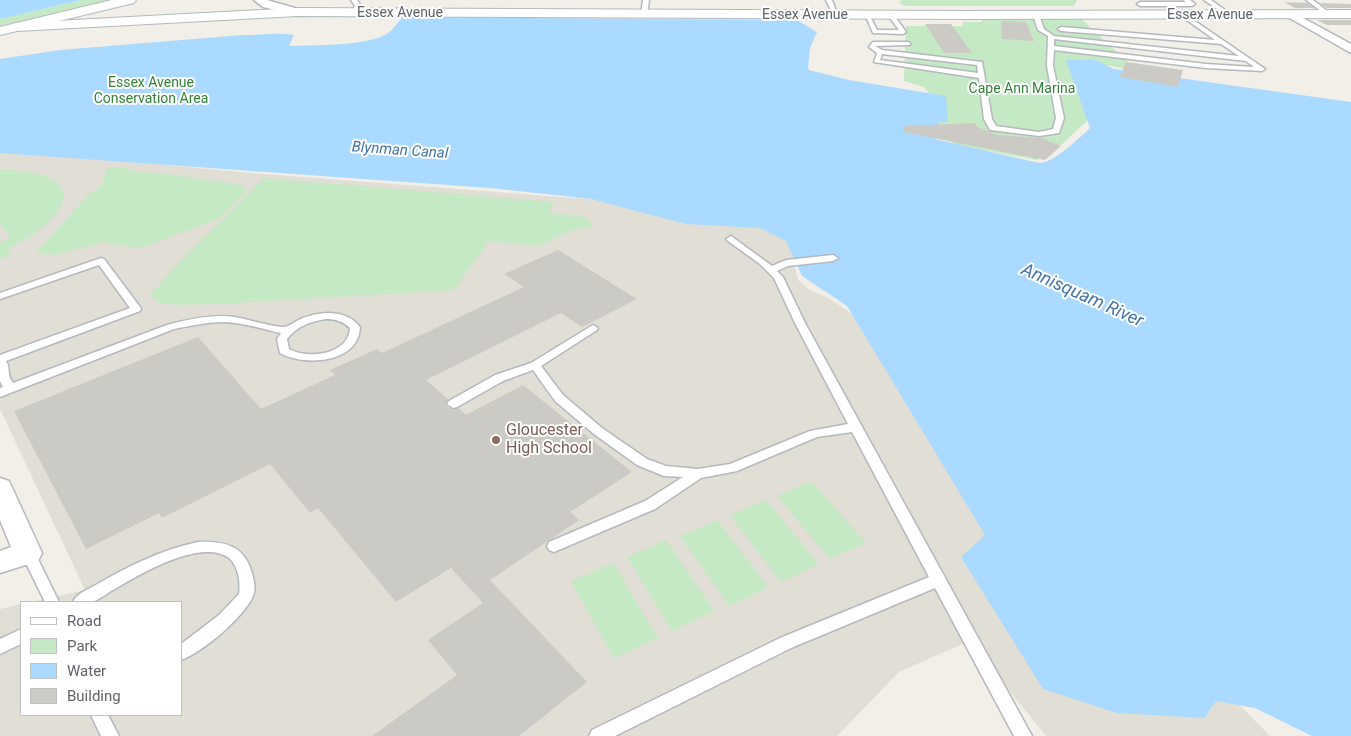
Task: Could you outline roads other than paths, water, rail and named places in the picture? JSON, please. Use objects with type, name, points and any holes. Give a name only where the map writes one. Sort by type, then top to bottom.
[{"type":"street","points":[[0,31],[130,0]]},
{"type":"street","name":"Essex Avenue","points":[[86,10],[259,7],[298,12],[354,6],[645,7],[836,15],[1351,14]]},
{"type":"street","name":"Essex Avenue","points":[[17,27],[259,7]]},
{"type":"street","points":[[1290,14],[1351,49]]},
{"type":"street","points":[[0,488],[28,553],[0,562]]},
{"type":"lane","points":[[829,0],[836,15]]},
{"type":"lane","points":[[1134,0],[1153,15]]},
{"type":"lane","points":[[1140,4],[1192,4],[1186,0]]},
{"type":"lane","points":[[1207,0],[1229,15]]},
{"type":"lane","points":[[1309,0],[1328,14]]},
{"type":"lane","points":[[867,15],[876,32],[904,32],[891,15]]},
{"type":"lane","points":[[1036,15],[1042,30],[1051,36],[1248,59]]},
{"type":"lane","points":[[1052,15],[1061,28]]},
{"type":"lane","points":[[1050,48],[1206,66],[1262,69],[1183,15]]},
{"type":"lane","points":[[1051,36],[1062,31],[1061,28]]},
{"type":"lane","points":[[1061,28],[1222,42]]},
{"type":"lane","points":[[908,44],[873,44],[872,46],[880,52],[980,63],[988,119],[993,128],[1039,134],[1056,131],[1060,118],[1050,69],[1051,36]]},
{"type":"lane","points":[[880,52],[876,61],[982,76]]},
{"type":"lane","points":[[731,240],[763,262],[778,278],[800,323],[1023,736]]},
{"type":"lane","points":[[771,270],[786,263],[833,258]]},
{"type":"lane","points":[[0,296],[101,261],[136,309],[0,359],[3,365],[1,374],[5,391],[171,328],[192,322],[221,319],[234,320],[289,331],[305,321],[326,316],[339,317],[349,321],[356,330],[353,339],[340,350],[326,356],[311,358],[292,356],[284,351],[282,343],[289,331]]},
{"type":"lane","points":[[453,404],[499,378],[536,365],[593,328]]},
{"type":"lane","points":[[536,365],[559,398],[598,431],[642,462],[664,471],[698,474],[732,468],[814,434],[856,427]]},
{"type":"lane","points":[[554,546],[650,505],[698,474]]},
{"type":"lane","points":[[82,601],[106,586],[150,564],[191,549],[214,547],[231,552],[242,563],[247,582],[246,596],[209,633],[182,652]]},
{"type":"lane","points":[[28,553],[52,601]]},
{"type":"lane","points":[[598,736],[745,662],[814,631],[916,591],[939,579]]},
{"type":"lane","points":[[0,647],[20,637]]},
{"type":"lane","points":[[100,716],[110,736]]},
{"type":"water","points":[[0,0],[81,0],[0,19]]},
{"type":"water","points":[[403,17],[797,20],[817,32],[810,48],[809,70],[849,80],[946,96],[948,122],[939,122],[935,139],[1039,163],[1059,155],[1090,128],[1066,60],[1096,60],[1114,69],[1351,102],[1351,736],[1312,736],[1255,708],[1216,701],[1204,718],[1117,713],[1043,689],[961,557],[985,535],[847,306],[802,276],[786,241],[760,228],[686,224],[591,199],[490,188],[0,153],[0,59],[60,50],[243,35],[294,35],[289,46],[362,42],[386,35]]},
{"type":"place","name":"Gloucester High School","points":[[496,440]]},
{"type":"park label","name":"Cape Ann Marina","points":[[1022,89]]},
{"type":"park label","name":"Essex Avenue Conservation Area","points":[[151,92]]},
{"type":"water label","name":"Blynman Canal","points":[[400,151]]},
{"type":"water label","name":"Annisquam River","points":[[1082,296]]}]
